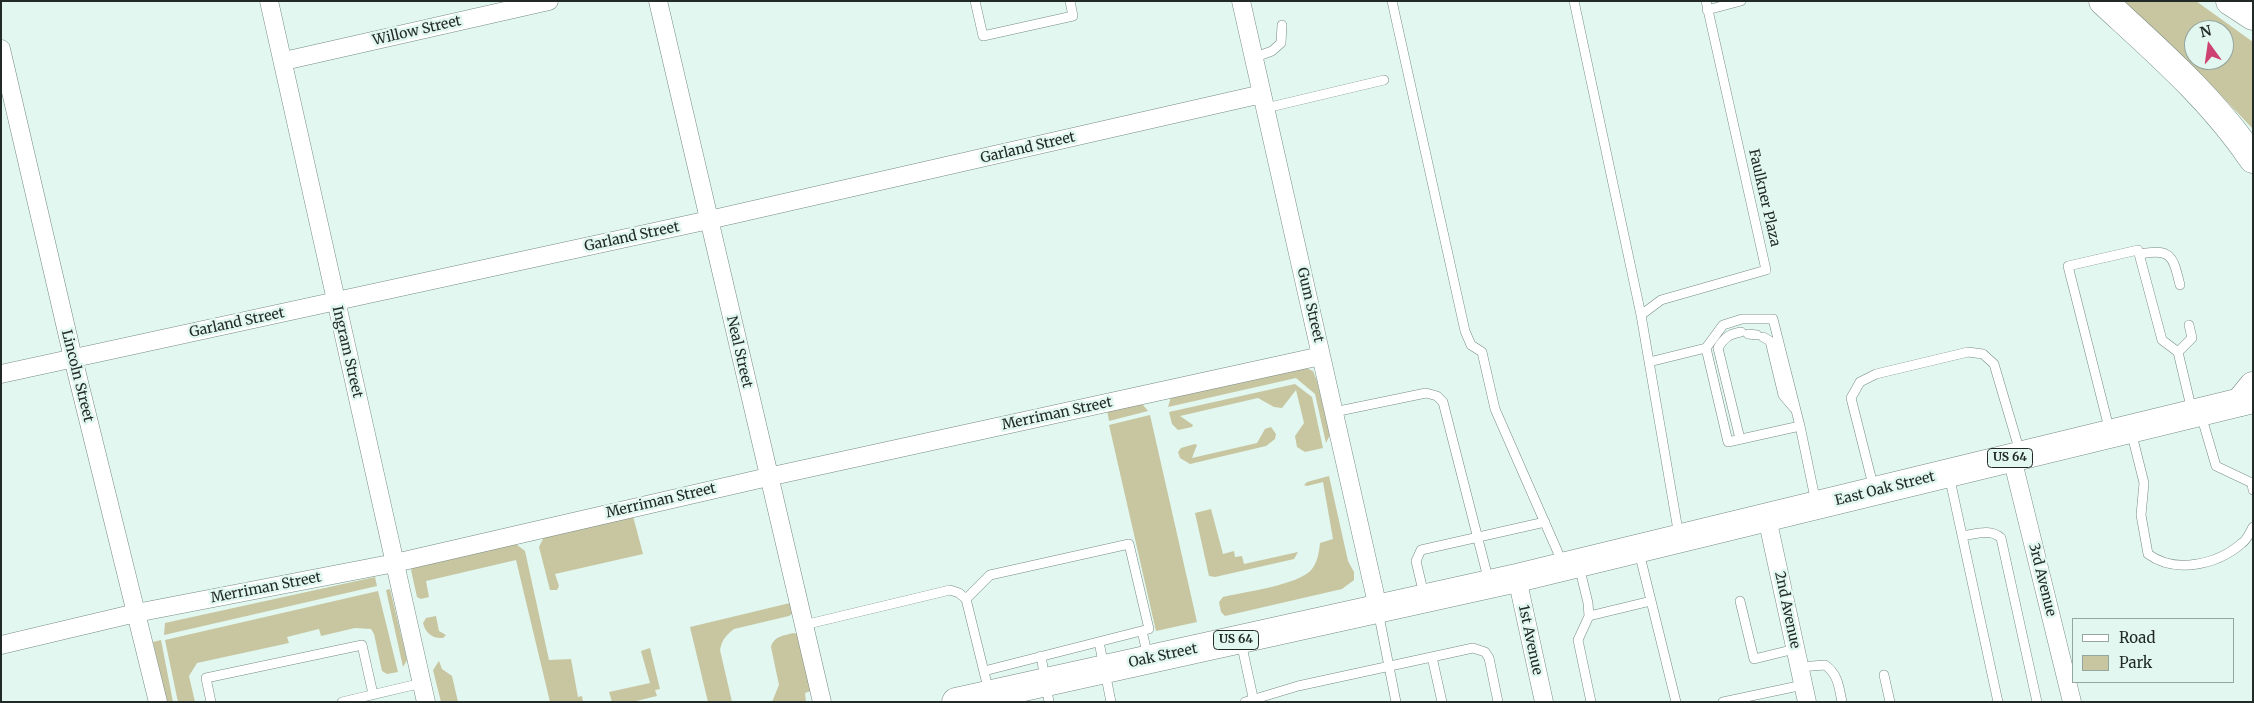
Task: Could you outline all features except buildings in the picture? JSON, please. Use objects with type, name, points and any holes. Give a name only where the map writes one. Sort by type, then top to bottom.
[{"type":"highway","points":[[2103,1],[2192,86],[2233,131],[2253,159]]},
{"type":"highway","points":[[2230,1],[2253,16]]},
{"type":"highway","name":"East Oak Street","points":[[1517,578],[2016,457],[2196,412],[2248,396]]},
{"type":"highway","name":"Oak Street","points":[[956,702],[988,689],[1104,669],[1517,578]]},
{"type":"street","name":"Ingram Street","points":[[269,1],[284,61],[426,702]]},
{"type":"street","name":"Willow Street","points":[[284,61],[549,1]]},
{"type":"street","name":"Neal Street","points":[[658,1],[822,702]]},
{"type":"street","name":"Gum Street","points":[[1241,1],[1378,608]]},
{"type":"street","name":"Lincoln Street","points":[[1,49],[73,358],[158,702]]},
{"type":"street","name":"Garland Street","points":[[1,374],[1264,101]]},
{"type":"street","name":"Merriman Street","points":[[1,645],[136,613],[394,563],[768,477],[1321,356]]},
{"type":"street","name":"3rd Avenue","points":[[2016,457],[2072,702]]},
{"type":"street","name":"2nd Avenue","points":[[1766,518],[1805,693]]},
{"type":"street","name":"1st Avenue","points":[[1517,578],[1544,702]]},
{"type":"lane","points":[[975,1],[983,36],[1073,16],[1070,1]]},
{"type":"lane","points":[[1392,1],[1465,331],[1471,345],[1482,352],[1495,409],[1545,522],[1571,564],[1588,603],[1589,616],[1578,640],[1591,702]]},
{"type":"lane","points":[[1574,1],[1641,315],[1680,539]]},
{"type":"lane","points":[[1706,6],[1742,1]]},
{"type":"lane","name":"Faulkner Plaza","points":[[1641,315],[1661,300],[1766,270],[1706,6]]},
{"type":"lane","points":[[1253,58],[1272,51],[1281,43],[1282,25]]},
{"type":"lane","points":[[1264,101],[1384,80]]},
{"type":"lane","points":[[2253,490],[2252,483],[2216,466],[2196,412],[2178,352],[2162,340],[2138,250],[2068,266],[2120,431],[2144,482],[2141,515],[2148,554],[2160,562],[2179,566],[2220,559],[2244,542],[2253,527]]},
{"type":"lane","points":[[2140,254],[2155,251],[2167,254],[2174,260],[2180,285]]},
{"type":"lane","points":[[1649,362],[1706,348],[1723,325],[1742,319],[1773,319],[1800,426],[1817,506]]},
{"type":"lane","points":[[2178,352],[2192,338],[2189,325]]},
{"type":"lane","points":[[1740,439],[1718,348],[1724,339],[1732,333],[1752,335],[1770,340],[1783,395],[1796,410]]},
{"type":"lane","points":[[1706,348],[1728,442],[1800,426]]},
{"type":"lane","points":[[1875,492],[1851,398],[1860,382],[1876,374],[1968,352],[1983,354],[1994,364],[2016,457]]},
{"type":"lane","points":[[1334,412],[1426,393],[1437,396],[1443,402],[1489,584]]},
{"type":"lane","points":[[1949,473],[1998,702]]},
{"type":"lane","points":[[1425,598],[1416,561],[1421,550],[1545,522]]},
{"type":"lane","points":[[1962,536],[1989,532],[2001,538],[2005,546],[2037,702]]},
{"type":"lane","points":[[966,600],[990,575],[1129,544],[1149,629],[1099,642],[1045,680]]},
{"type":"lane","points":[[1638,549],[1676,702]]},
{"type":"lane","points":[[804,625],[950,590],[959,593],[966,600],[988,689]]},
{"type":"lane","points":[[1589,616],[1651,601]]},
{"type":"lane","points":[[1740,601],[1754,659],[1795,649]]},
{"type":"lane","points":[[1378,608],[1396,702]]},
{"type":"lane","points":[[1142,631],[1148,659]]},
{"type":"lane","points":[[1241,639],[1251,701],[1298,686],[1473,648],[1485,652],[1488,658],[1498,702]]},
{"type":"lane","points":[[1099,642],[1111,702]]},
{"type":"lane","points":[[212,702],[206,678],[362,645],[373,694]]},
{"type":"lane","points":[[1432,657],[1442,702]]},
{"type":"lane","points":[[1799,667],[1825,665],[1831,669],[1838,681],[1842,702]]},
{"type":"lane","points":[[1884,675],[1890,702]]},
{"type":"lane","points":[[342,702],[422,683]]},
{"type":"lane","points":[[1723,702],[1805,693]]},
{"type":"green space","points":[[2117,1],[2196,1],[2222,20],[2184,20],[2184,58]]},
{"type":"green space","points":[[2234,28],[2253,42],[2253,129],[2196,70],[2234,70]]},
{"type":"green space","points":[[1306,368],[1313,371],[1317,381],[1330,435],[1326,443],[1315,394],[1296,378],[1168,407],[1171,397]]},
{"type":"green space","points":[[1295,384],[1312,397],[1323,448],[1305,452],[1297,447],[1295,436],[1304,423],[1296,390],[1282,408],[1274,407],[1258,398],[1180,416],[1193,425],[1192,427],[1178,430],[1172,424],[1169,412]]},
{"type":"green space","points":[[1135,403],[1143,405],[1148,411],[1109,421],[1107,410]]},
{"type":"green space","points":[[1150,415],[1197,622],[1156,631],[1109,425]]},
{"type":"green space","points":[[1271,427],[1276,434],[1275,439],[1266,446],[1190,464],[1180,458],[1178,452],[1181,448],[1195,444],[1197,445],[1192,458],[1257,443],[1265,429]]},
{"type":"green space","points":[[1329,476],[1348,561],[1354,572],[1354,580],[1342,589],[1225,616],[1221,612],[1219,602],[1223,597],[1284,584],[1306,575],[1312,569],[1317,560],[1320,543],[1333,539],[1323,482],[1304,485],[1307,482]]},
{"type":"green space","points":[[1211,509],[1223,554],[1234,551],[1235,557],[1242,556],[1244,564],[1298,552],[1294,559],[1215,577],[1209,576],[1195,513]]},
{"type":"green space","points":[[633,516],[643,554],[555,574],[559,586],[557,590],[550,590],[539,547],[544,537]]},
{"type":"green space","points":[[516,544],[525,551],[549,660],[571,659],[578,697],[582,696],[583,702],[550,702],[516,560],[426,581],[429,597],[421,599],[417,597],[411,570],[414,567]]},
{"type":"green space","points":[[375,577],[377,586],[164,635],[165,623]]},
{"type":"green space","points":[[390,589],[407,660],[403,667],[386,590]]},
{"type":"green space","points":[[378,591],[398,672],[387,674],[382,671],[374,634],[371,629],[355,628],[321,636],[319,629],[287,637],[289,643],[197,663],[189,676],[195,702],[178,702],[165,640]]},
{"type":"green space","points":[[790,603],[793,613],[789,616],[734,629],[727,636],[720,650],[732,702],[708,702],[690,627]]},
{"type":"green space","points":[[436,616],[439,631],[446,635],[443,638],[432,636],[427,632],[423,623],[426,618]]},
{"type":"green space","points":[[793,633],[798,634],[811,691],[805,693],[806,702],[772,702],[779,685],[771,647],[772,643],[782,636]]},
{"type":"green space","points":[[161,640],[173,702],[167,702],[153,642]]},
{"type":"green space","points":[[650,648],[660,689],[655,690],[657,696],[632,702],[612,702],[609,692],[650,683],[641,651]]},
{"type":"green space","points":[[439,661],[442,669],[452,676],[458,702],[441,702],[433,670]]}]
